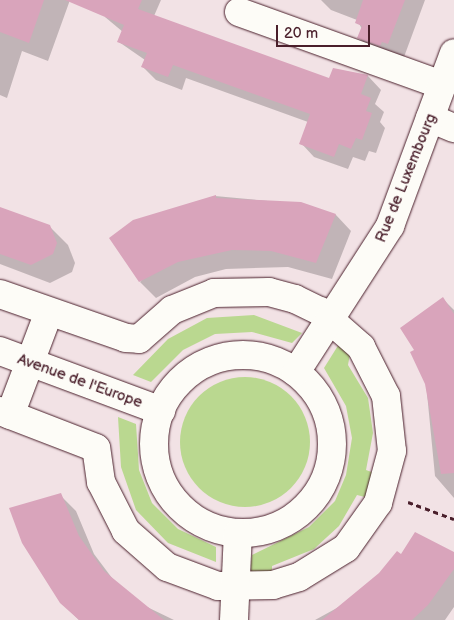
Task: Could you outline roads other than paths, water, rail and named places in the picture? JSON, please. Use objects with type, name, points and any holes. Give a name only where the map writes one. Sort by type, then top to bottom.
[{"type":"street","points":[[239,12],[442,85]]},
{"type":"street","name":"Rue de Luxembourg","points":[[296,372],[332,320],[390,226],[442,123],[442,85],[454,53]]},
{"type":"street","points":[[0,294],[49,312],[140,339],[188,301],[242,290],[295,299],[332,320],[361,347],[386,396],[392,451],[387,478],[364,527],[324,565],[273,585],[237,588],[192,579],[145,551],[112,508],[101,482],[96,448],[5,413],[30,362],[49,312]]},
{"type":"street","name":"Avenue de l'Europe","points":[[0,351],[161,411]]},
{"type":"street","points":[[259,356],[296,372],[312,387],[331,428],[327,474],[302,511],[275,526],[238,533],[206,525],[168,492],[156,460],[161,411],[184,378],[219,358],[259,356]]},
{"type":"street","points":[[234,620],[237,588],[238,533]]}]
